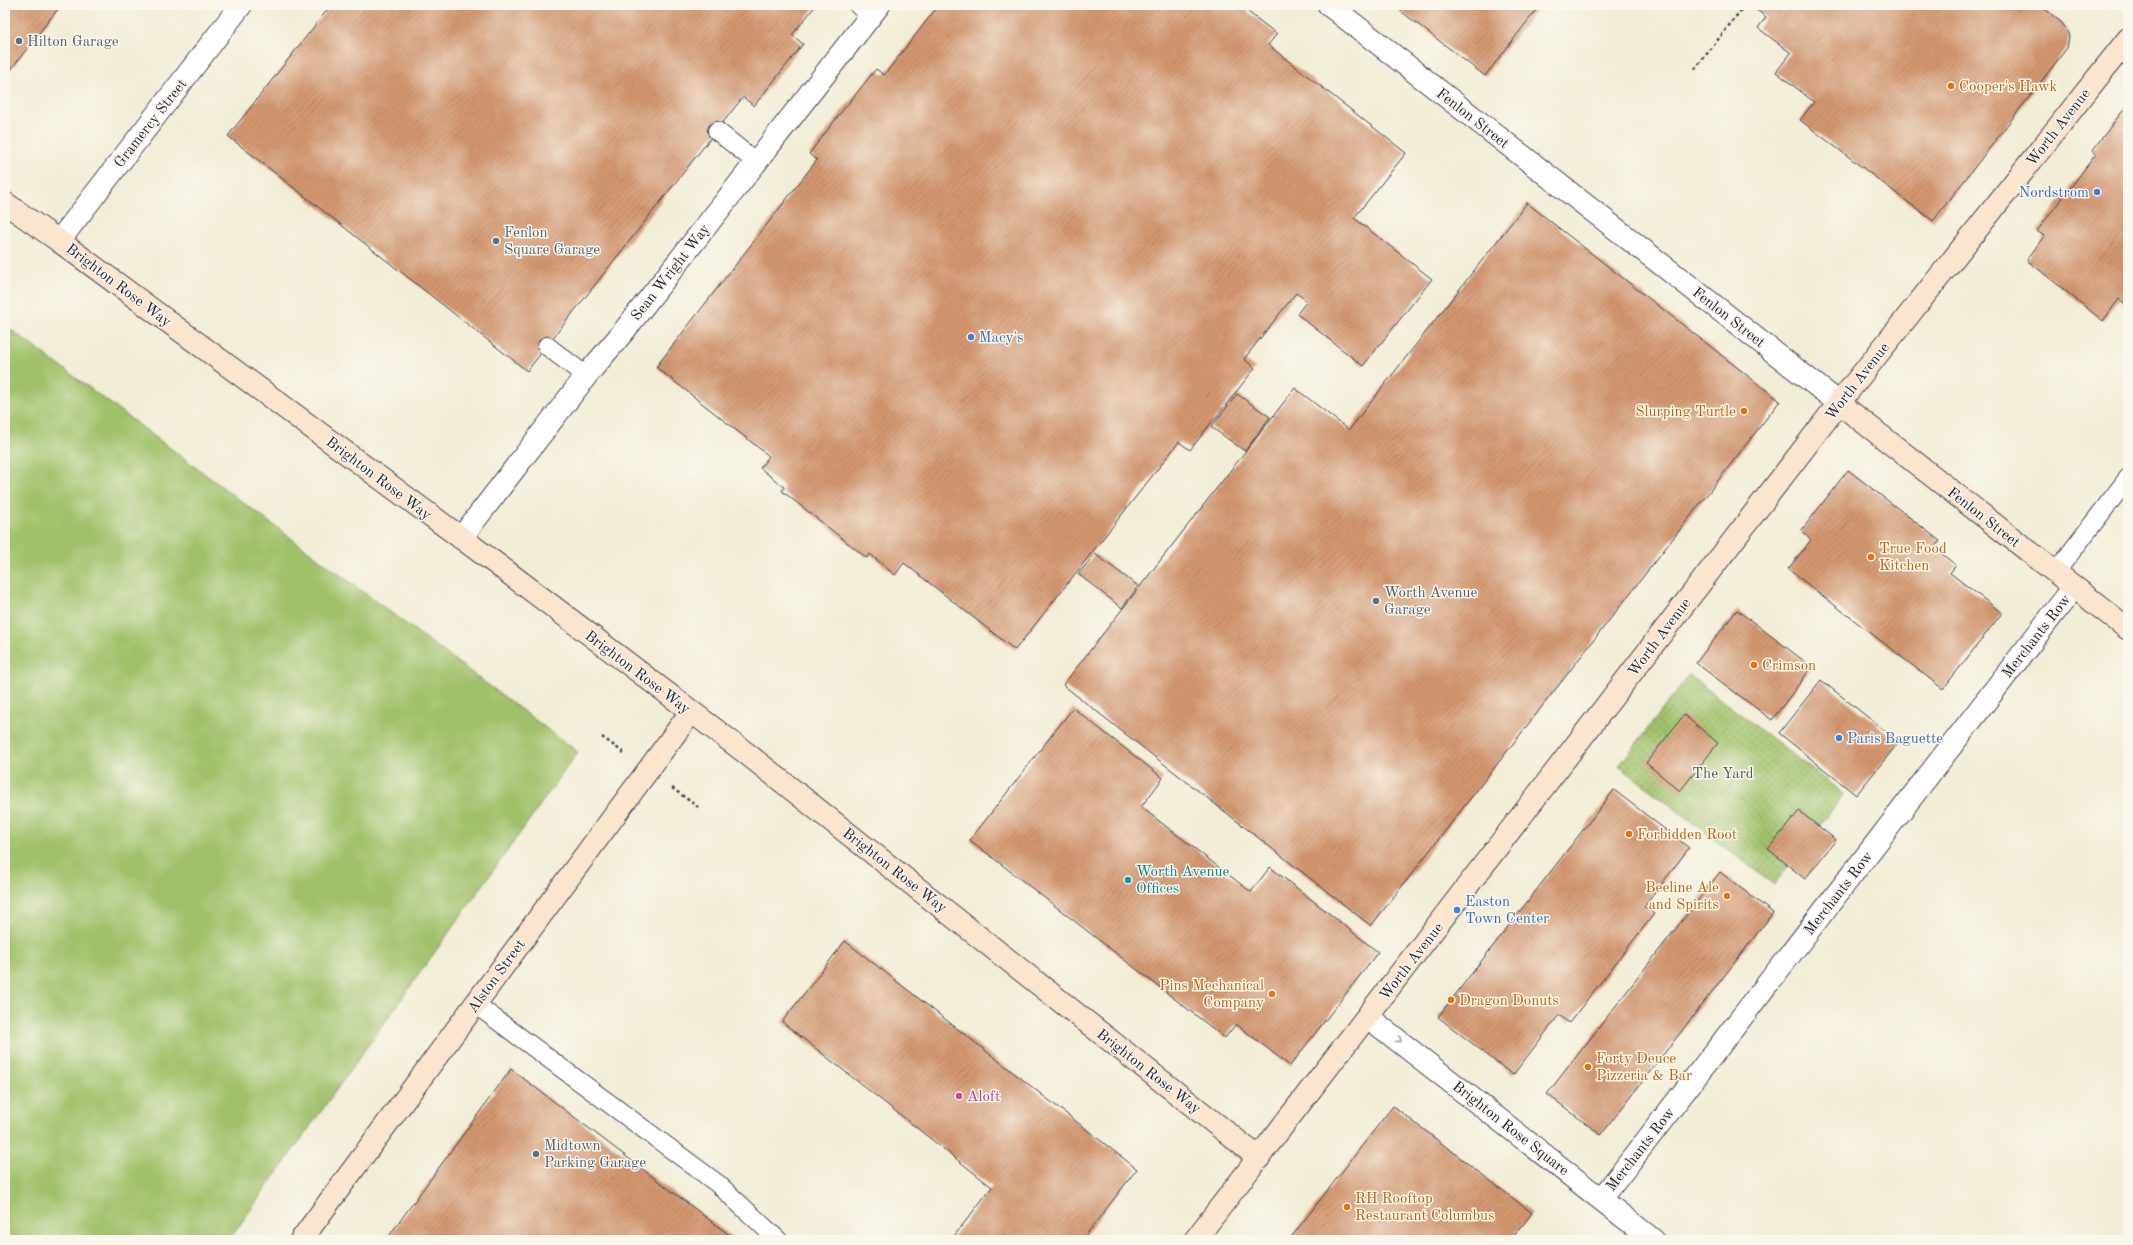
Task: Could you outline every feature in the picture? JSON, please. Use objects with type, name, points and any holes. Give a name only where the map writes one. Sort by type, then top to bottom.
[{"type":"street","name":"Gramercy Street","points":[[59,241],[241,5]]},
{"type":"street","name":"Fenlon Street","points":[[1329,5],[2128,629]]},
{"type":"street","name":"Sean Wright Way","points":[[460,538],[586,376],[624,331],[756,162],[869,8]]},
{"type":"street","name":"Worth Avenue","points":[[1195,1240],[1839,403],[2128,39]]},
{"type":"street","name":"Brighton Rose Way","points":[[5,203],[59,241],[460,538],[691,712],[900,873],[1259,1158]]},
{"type":"street","name":"Merchants Row","points":[[1602,1198],[2074,587]]},
{"type":"street","name":"Alston Street","points":[[300,1240],[691,712]]},
{"type":"street","name":"Brighton Rose Square","points":[[1368,1017],[1602,1198],[1653,1240]]},
{"type":"lane","points":[[716,131],[756,162]]},
{"type":"lane","points":[[547,346],[586,376]]},
{"type":"lane","points":[[2055,572],[2128,478]]},
{"type":"lane","points":[[475,1004],[718,1184],[778,1240]]},
{"type":"path","points":[[1695,69],[1745,5]]},
{"type":"green space","points":[[5,325],[578,752],[229,1240],[5,1240]]},
{"type":"green space","name":"The Yard","points":[[1689,675],[1844,794],[1774,885],[1619,766]]},
{"type":"building","name":"Hilton Garage","points":[[5,5],[61,5],[5,77]]},
{"type":"building","name":"Fenlon Square Garage","points":[[331,5],[816,5],[792,35],[803,44],[754,106],[743,97],[527,371],[228,136]]},
{"type":"building","name":"Macy's","points":[[939,5],[1239,5],[1277,34],[1268,45],[1406,153],[1354,218],[1432,279],[1363,366],[1297,314],[1307,301],[1296,293],[1244,359],[1255,368],[1190,450],[1179,442],[1015,650],[904,563],[895,575],[870,554],[867,558],[782,491],[784,487],[760,468],[769,456],[656,367],[817,160],[809,154],[842,111],[876,69],[884,75]]},
{"type":"building","points":[[1393,5],[1540,5],[1485,76]]},
{"type":"building","points":[[1750,5],[2040,5],[2062,23],[2067,30],[2069,37],[2067,48],[1933,221],[1800,120],[1814,102],[1776,72],[1791,53],[1758,28],[1766,17]]},
{"type":"building","name":"Nordstrom","points":[[2128,104],[2128,306],[2119,299],[2103,321],[2027,260],[2044,236],[2037,231],[2096,154],[2092,151]]},
{"type":"building","name":"Worth Avenue Garage","points":[[1527,203],[1780,401],[1371,926],[1063,685],[1295,388],[1349,430]]},
{"type":"building","points":[[1237,394],[1270,417],[1245,451],[1211,427]]},
{"type":"building","name":"True Food Kitchen","points":[[1848,470],[1940,541],[1934,548],[1956,565],[1950,573],[2002,613],[1943,689],[1788,569],[1811,540],[1801,531]]},
{"type":"building","points":[[1095,554],[1138,586],[1122,608],[1078,574]]},
{"type":"building","name":"Crimson","points":[[1737,610],[1812,667],[1772,720],[1696,663]]},
{"type":"building","name":"Paris Baguette","points":[[1821,680],[1899,742],[1856,795],[1779,733]]},
{"type":"building","name":"Worth Avenue Offices","points":[[1073,708],[1163,778],[1141,807],[1251,892],[1270,867],[1378,952],[1290,1066],[1236,1024],[1225,1038],[970,840]]},
{"type":"building","points":[[1684,715],[1718,743],[1680,791],[1646,763]]},
{"type":"building","points":[[1614,790],[1689,848],[1644,907],[1654,914],[1569,1023],[1559,1015],[1513,1075],[1438,1017]]},
{"type":"building","points":[[1799,811],[1836,840],[1805,879],[1768,849]]},
{"type":"building","points":[[1720,872],[1773,913],[1601,1135],[1547,1094]]},
{"type":"building","name":"Aloft","points":[[845,941],[1137,1169],[1082,1240],[951,1240],[992,1187],[782,1022]]},
{"type":"building","name":"Midtown Parking Garage","points":[[511,1069],[736,1240],[386,1240]]},
{"type":"building","points":[[1393,1106],[1532,1213],[1511,1240],[1289,1240]]},
{"type":"place","name":"Hilton Garage","points":[[19,41]]},
{"type":"place","name":"Cooper's Hawk","points":[[1951,86]]},
{"type":"place","name":"Nordstrom","points":[[2097,192]]},
{"type":"place","name":"Fenlon Square Garage","points":[[496,241]]},
{"type":"place","name":"Macy's","points":[[971,337]]},
{"type":"place","name":"Slurping Turtle","points":[[1744,411]]},
{"type":"place","name":"True Food Kitchen","points":[[1871,557]]},
{"type":"place","name":"Worth Avenue Garage","points":[[1376,601]]},
{"type":"place","name":"Crimson","points":[[1754,665]]},
{"type":"place","name":"Paris Baguette","points":[[1839,738]]},
{"type":"place","name":"Forbidden Root","points":[[1629,834]]},
{"type":"place","name":"Worth Avenue Offices","points":[[1128,880]]},
{"type":"place","name":"Beeline Ale and Spirits","points":[[1727,896]]},
{"type":"place","name":"Easton Town Center","points":[[1457,910]]},
{"type":"place","name":"Pins Mechanical Company","points":[[1272,994]]},
{"type":"place","name":"Dragon Donuts","points":[[1451,1000]]},
{"type":"place","name":"Forty Deuce Pizzeria & Bar","points":[[1588,1067]]},
{"type":"place","name":"Aloft","points":[[959,1096]]},
{"type":"place","name":"Midtown Parking Garage","points":[[536,1154]]},
{"type":"place","name":"RH Rooftop Restaurant Columbus","points":[[1347,1207]]}]
